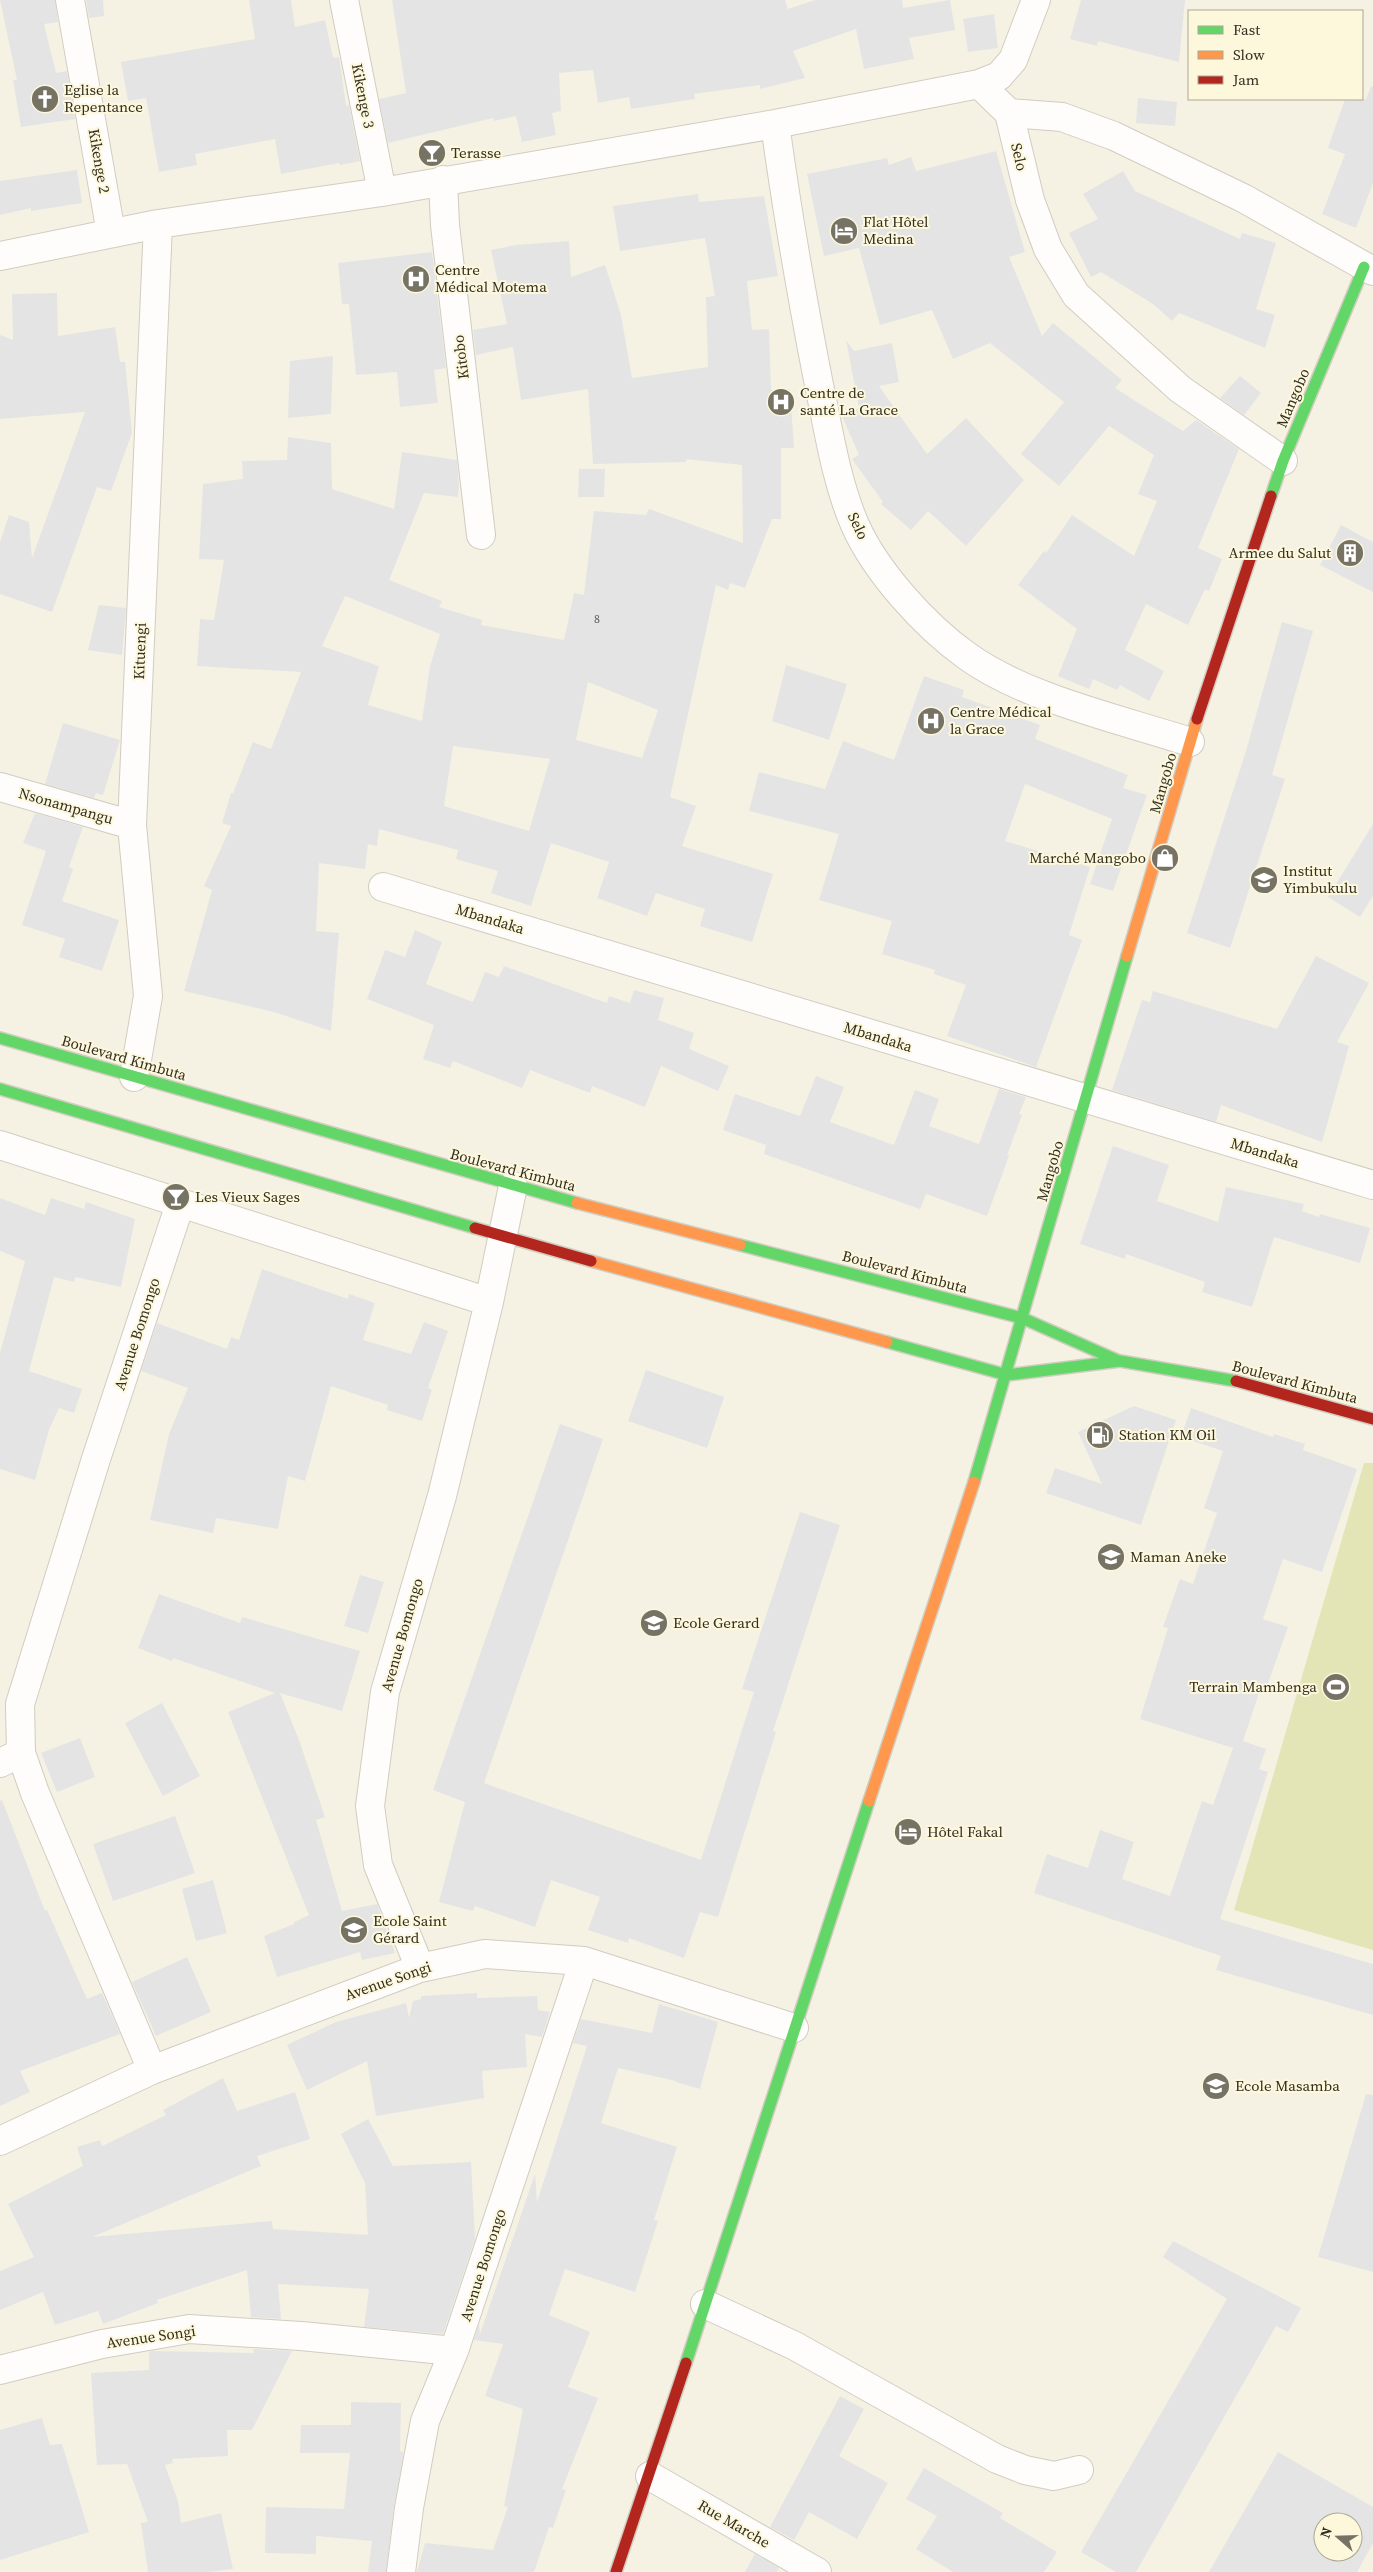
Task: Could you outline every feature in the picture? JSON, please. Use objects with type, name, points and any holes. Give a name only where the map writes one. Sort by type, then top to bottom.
[{"type":"street","name":"Kikenge 2","points":[[70,0],[112,233]]},
{"type":"street","name":"Kikenge 3","points":[[344,0],[382,192]]},
{"type":"street","points":[[0,256],[158,224],[382,192],[775,124],[979,84],[999,76],[1013,60],[1036,0]]},
{"type":"street","points":[[979,84],[1009,113],[1062,117],[1114,136],[1243,198],[1368,269]]},
{"type":"street","name":"Selo","points":[[1009,113],[1030,200],[1042,233],[1048,249],[1076,295],[1180,389],[1283,461]]},
{"type":"street","name":"Selo","points":[[775,124],[795,266],[832,453],[855,525],[884,573],[919,613],[967,656],[1024,688],[1190,742]]},
{"type":"street","name":"Kitobo","points":[[443,180],[445,225],[481,535]]},
{"type":"street","name":"Kituengi","points":[[134,1076],[148,996],[132,825],[158,224]]},
{"type":"street","name":"Mangobo","points":[[616,2572],[650,2476],[794,2028],[965,1512],[1190,742],[1283,461],[1368,269]]},
{"type":"street","name":"Nsonampangu","points":[[0,787],[132,825]]},
{"type":"street","name":"Mbandaka","points":[[383,887],[1373,1185]]},
{"type":"street","name":"Boulevard Kimbuta","points":[[0,1038],[513,1186],[1022,1318],[1120,1361],[1238,1381],[1373,1419]]},
{"type":"street","points":[[0,1090],[502,1236],[1006,1375],[1120,1361]]},
{"type":"street","points":[[0,1145],[489,1302]]},
{"type":"street","name":"Avenue Bomongo","points":[[420,1968],[378,1865],[370,1806],[385,1692],[442,1496],[489,1302],[513,1186]]},
{"type":"street","name":"Avenue Bomongo","points":[[152,2070],[35,1793],[10,1758],[20,1704],[96,1459],[180,1204]]},
{"type":"street","name":"Avenue Songi","points":[[0,2141],[152,2070],[420,1968],[485,1954],[584,1961],[794,2028]]},
{"type":"street","name":"Avenue Bomongo","points":[[400,2572],[409,2508],[425,2421],[454,2352],[584,1961]]},
{"type":"street","points":[[705,2304],[795,2346],[997,2459],[1025,2470],[1054,2476],[1079,2470]]},
{"type":"street","name":"Avenue Songi","points":[[0,2370],[102,2344],[189,2329],[301,2336],[454,2352]]},
{"type":"street","name":"Rue Marche","points":[[650,2476],[817,2572]]},
{"type":"green space","name":"Terrain Mambenga","points":[[1364,1463],[1373,1463],[1373,1950],[1234,1910]]},
{"type":"building","points":[[0,0],[55,0],[58,22],[44,24],[56,73],[67,71],[75,119],[21,127],[13,80],[17,80]]},
{"type":"building","points":[[86,0],[103,0],[104,16],[89,18]]},
{"type":"building","points":[[249,0],[291,0],[295,27],[325,20],[333,58],[339,57],[346,106],[349,105],[360,161],[281,174],[275,139],[195,154],[197,165],[159,172],[146,98],[128,101],[121,62],[255,39]]},
{"type":"building","points":[[392,0],[785,0],[788,9],[815,0],[902,0],[903,8],[950,0],[955,30],[909,38],[914,59],[864,69],[856,29],[793,51],[805,78],[760,89],[760,85],[694,94],[695,99],[631,109],[629,97],[598,103],[593,70],[559,73],[561,111],[552,113],[556,135],[522,142],[516,116],[494,121],[493,118],[388,143],[379,99],[406,93]]},
{"type":"building","points":[[1081,0],[1185,0],[1179,62],[1098,41],[1097,46],[1070,39]]},
{"type":"building","points":[[994,14],[998,48],[968,52],[963,19]]},
{"type":"building","points":[[1371,86],[1373,87],[1373,183],[1356,228],[1322,214],[1345,154],[1328,148],[1345,100],[1366,99]]},
{"type":"building","points":[[1138,98],[1177,102],[1175,126],[1136,123]]},
{"type":"building","points":[[996,151],[1025,252],[1009,257],[1042,336],[1053,323],[1122,380],[1115,388],[1183,431],[1196,420],[1239,449],[1198,548],[1222,559],[1209,591],[1205,589],[1188,625],[1146,604],[1125,650],[1164,671],[1149,701],[1120,685],[1117,690],[1093,679],[1089,689],[1058,676],[1077,629],[1018,585],[1044,551],[1046,553],[1072,515],[1134,556],[1157,501],[1138,494],[1154,455],[1109,426],[1059,486],[1021,454],[1064,402],[990,343],[953,359],[932,310],[880,325],[859,248],[824,256],[807,174],[887,158],[889,165],[911,157],[916,171]]},
{"type":"building","points":[[77,170],[82,203],[31,211],[31,208],[0,215],[0,181]]},
{"type":"building","points":[[1123,171],[1135,191],[1240,239],[1242,233],[1276,243],[1256,309],[1275,315],[1265,348],[1179,313],[1172,321],[1153,304],[1101,272],[1091,277],[1069,233],[1098,219],[1083,194]]},
{"type":"building","points":[[698,194],[699,202],[764,196],[778,276],[747,281],[752,330],[769,329],[771,390],[790,389],[794,448],[781,448],[781,519],[772,519],[745,588],[730,583],[728,590],[716,585],[670,797],[696,806],[682,846],[773,874],[752,942],[700,926],[705,909],[656,893],[647,916],[597,898],[609,862],[551,843],[531,906],[491,893],[498,871],[456,859],[458,850],[379,829],[377,846],[368,844],[365,869],[319,863],[316,931],[339,933],[331,1031],[274,1012],[184,991],[212,890],[204,886],[231,826],[222,823],[231,793],[233,793],[253,742],[271,749],[301,672],[197,666],[200,619],[214,620],[224,560],[199,559],[203,484],[243,479],[242,461],[287,460],[288,437],[331,443],[332,489],[394,509],[402,452],[457,460],[458,497],[424,493],[389,580],[442,601],[439,607],[482,620],[481,625],[564,640],[574,593],[584,595],[594,511],[646,515],[649,509],[743,543],[742,465],[686,459],[686,462],[593,464],[588,389],[521,400],[513,347],[476,355],[473,330],[507,324],[491,250],[516,245],[569,241],[571,277],[605,265],[621,315],[632,378],[708,367],[706,297],[715,296],[705,238],[620,251],[613,206]],"holes":[[[345,596],[440,634],[430,666],[422,721],[368,705],[379,666],[322,646]],[[588,682],[658,710],[642,758],[576,740]],[[453,746],[550,759],[529,831],[444,806]]]},
{"type":"building","points":[[432,252],[446,368],[434,370],[438,403],[400,407],[397,372],[356,375],[349,304],[342,304],[338,263]]},
{"type":"building","points":[[57,293],[58,336],[115,327],[120,362],[125,362],[132,433],[111,491],[97,487],[52,612],[0,594],[0,542],[9,515],[29,522],[32,558],[85,412],[0,419],[0,335],[13,340],[12,294]]},
{"type":"building","points":[[846,340],[854,351],[892,343],[899,382],[879,386],[927,454],[966,418],[1024,480],[966,546],[928,511],[911,530],[881,504],[883,502],[852,459],[859,455],[842,416],[859,408]]},
{"type":"building","points":[[333,356],[331,414],[288,418],[290,361]]},
{"type":"building","points":[[1240,376],[1261,393],[1244,415],[1220,398]]},
{"type":"building","points":[[579,469],[605,469],[604,497],[578,497]]},
{"type":"building","name":"Armee du Salut","points":[[1341,525],[1373,542],[1373,592],[1320,565]]},
{"type":"building","points":[[99,605],[126,608],[122,655],[88,650]]},
{"type":"building","points":[[1282,622],[1313,631],[1272,775],[1285,779],[1230,948],[1187,933],[1246,751]]},
{"type":"building","points":[[786,665],[847,684],[829,740],[772,721]]},
{"type":"building","points":[[924,676],[964,690],[962,697],[1040,725],[1035,739],[1128,775],[1123,788],[1147,795],[1113,891],[1090,884],[1112,819],[1025,784],[1005,841],[1090,867],[1069,935],[1082,940],[1036,1067],[947,1036],[966,985],[934,974],[935,970],[882,954],[892,921],[819,900],[839,834],[749,811],[759,772],[825,789],[843,741],[894,760]]},
{"type":"building","points":[[63,723],[120,740],[103,795],[96,793],[94,798],[45,784]]},
{"type":"building","points":[[35,813],[83,827],[69,867],[73,869],[62,901],[119,920],[102,971],[59,957],[65,939],[22,925],[46,851],[23,843]]},
{"type":"building","points":[[1373,824],[1373,896],[1360,917],[1328,897]]},
{"type":"building","points":[[415,930],[442,942],[426,984],[473,1002],[485,972],[499,977],[504,966],[607,1003],[609,996],[630,1003],[634,990],[664,998],[658,1020],[694,1033],[689,1049],[729,1066],[718,1091],[661,1066],[645,1107],[592,1086],[590,1093],[530,1070],[522,1088],[453,1061],[450,1068],[423,1059],[434,1025],[367,999],[385,950],[405,957]]},
{"type":"building","points":[[1316,956],[1369,983],[1337,1042],[1349,1046],[1322,1142],[1221,1105],[1216,1122],[1112,1090],[1142,1000],[1150,1002],[1153,991],[1277,1029]]},
{"type":"building","points":[[816,1076],[844,1087],[830,1122],[894,1145],[915,1090],[939,1099],[929,1126],[979,1144],[999,1089],[1026,1097],[1019,1114],[1022,1115],[1007,1155],[1009,1156],[987,1216],[926,1194],[920,1209],[764,1154],[766,1145],[723,1130],[735,1094],[800,1116]]},
{"type":"building","points":[[1113,1146],[1169,1165],[1157,1201],[1218,1222],[1226,1187],[1304,1204],[1302,1211],[1319,1217],[1320,1214],[1370,1228],[1360,1263],[1274,1237],[1252,1307],[1202,1292],[1205,1282],[1126,1254],[1125,1259],[1080,1244]]},
{"type":"building","points":[[0,1198],[45,1215],[51,1198],[84,1209],[86,1202],[135,1219],[121,1287],[75,1277],[74,1282],[54,1277],[29,1371],[82,1389],[74,1413],[59,1408],[49,1430],[35,1480],[0,1469],[0,1353],[25,1261],[0,1251]]},
{"type":"building","points":[[262,1269],[348,1299],[349,1294],[375,1303],[363,1340],[411,1354],[424,1322],[448,1331],[428,1388],[432,1390],[422,1421],[387,1410],[388,1405],[331,1386],[305,1481],[288,1476],[278,1529],[216,1518],[213,1533],[150,1520],[169,1434],[188,1388],[141,1371],[157,1323],[227,1349],[231,1337],[239,1340]]},
{"type":"building","points":[[646,1370],[724,1397],[707,1448],[628,1421]]},
{"type":"building","points":[[1134,1406],[1176,1420],[1141,1525],[1046,1493],[1055,1468],[1102,1484],[1078,1432]]},
{"type":"building","points":[[1191,1408],[1273,1437],[1274,1434],[1305,1444],[1303,1450],[1357,1469],[1322,1572],[1283,1559],[1263,1619],[1288,1627],[1266,1689],[1261,1687],[1243,1741],[1266,1749],[1259,1769],[1268,1772],[1220,1919],[1373,1964],[1373,2015],[1216,1970],[1221,1956],[1034,1893],[1047,1854],[1088,1868],[1100,1830],[1134,1842],[1122,1879],[1170,1896],[1202,1801],[1213,1805],[1233,1748],[1140,1719],[1168,1628],[1163,1627],[1180,1579],[1193,1584],[1217,1513],[1204,1508],[1223,1451],[1181,1437]]},
{"type":"building","points":[[560,1424],[603,1439],[484,1783],[701,1860],[754,1692],[742,1689],[800,1512],[840,1525],[773,1731],[776,1732],[718,1917],[700,1912],[684,1958],[629,1938],[628,1943],[588,1930],[600,1897],[551,1880],[535,1927],[475,1906],[473,1911],[439,1902],[465,1802],[433,1790]]},
{"type":"building","points":[[360,1575],[384,1582],[368,1633],[344,1626]]},
{"type":"building","points":[[159,1594],[240,1623],[242,1617],[360,1651],[342,1711],[280,1693],[299,1740],[325,1817],[316,1820],[342,1911],[377,1904],[395,1953],[362,1960],[360,1952],[277,1977],[264,1936],[294,1924],[294,1922],[309,1915],[228,1712],[275,1693],[173,1658],[172,1661],[138,1648]]},
{"type":"building","points":[[162,1703],[200,1776],[163,1796],[125,1723]]},
{"type":"building","points":[[80,1738],[95,1777],[57,1792],[41,1753]]},
{"type":"building","points":[[2,1800],[45,1911],[47,1910],[87,1999],[102,1993],[120,2034],[20,2071],[30,2092],[0,2106],[0,1801]]},
{"type":"building","points":[[175,1816],[195,1873],[113,1901],[93,1844]]},
{"type":"building","points":[[213,1880],[227,1933],[196,1941],[182,1889]]},
{"type":"building","points":[[187,1957],[211,2012],[156,2036],[132,1982]]},
{"type":"building","points":[[477,1993],[477,1998],[537,1996],[538,2010],[550,2012],[542,2037],[525,2034],[527,2067],[482,2071],[484,2098],[376,2116],[367,2061],[307,2090],[287,2045],[336,2022],[406,2003],[409,2018],[413,2001],[421,1999],[421,1996]]},
{"type":"building","points":[[659,2004],[718,2022],[700,2089],[676,2081],[618,2068],[601,2123],[677,2147],[654,2220],[658,2221],[635,2292],[565,2269],[549,2315],[590,2332],[568,2387],[598,2398],[562,2489],[566,2490],[553,2528],[549,2527],[534,2572],[417,2572],[425,2543],[493,2550],[508,2507],[504,2506],[523,2409],[485,2396],[503,2344],[474,2340],[479,2324],[480,2334],[535,2174],[537,2202],[587,2046],[573,2043],[581,2019],[652,2033]]},
{"type":"building","points":[[223,2078],[237,2111],[295,2092],[310,2139],[257,2156],[261,2166],[92,2237],[272,2221],[273,2229],[368,2235],[365,2183],[341,2134],[368,2119],[393,2166],[471,2162],[475,2239],[443,2334],[364,2327],[369,2289],[278,2284],[281,2319],[251,2317],[247,2270],[157,2300],[158,2303],[103,2324],[98,2311],[55,2325],[43,2292],[0,2310],[0,2271],[34,2257],[8,2204],[83,2166],[77,2147],[100,2140],[102,2146],[166,2115],[163,2110]]},
{"type":"building","points":[[1366,2094],[1373,2095],[1373,2272],[1318,2257]]},
{"type":"building","points":[[1173,2241],[1301,2308],[1288,2332],[1276,2326],[1136,2572],[1116,2572],[1081,2552],[1227,2299],[1163,2257]]},
{"type":"building","points":[[253,2349],[292,2351],[252,2430],[227,2430],[228,2456],[172,2459],[173,2463],[165,2465],[178,2501],[181,2523],[221,2513],[233,2569],[208,2572],[148,2572],[141,2523],[148,2522],[127,2464],[97,2465],[91,2373],[149,2370],[149,2352],[152,2351],[254,2353]]},
{"type":"building","points":[[840,2396],[864,2409],[839,2456],[888,2483],[857,2539],[809,2512],[794,2540],[770,2527]]},
{"type":"building","points":[[351,2402],[401,2403],[400,2451],[403,2452],[403,2457],[394,2506],[386,2572],[368,2572],[372,2541],[316,2536],[316,2554],[265,2553],[266,2507],[344,2509],[350,2453],[300,2453],[301,2425],[351,2425]]},
{"type":"building","points":[[42,2418],[50,2445],[62,2444],[89,2532],[0,2560],[0,2430]]},
{"type":"building","points":[[1278,2452],[1373,2507],[1373,2543],[1363,2561],[1363,2512],[1313,2512],[1313,2562],[1363,2562],[1357,2572],[1209,2572]]},
{"type":"building","points":[[924,2468],[1003,2513],[1000,2518],[1057,2552],[1044,2572],[953,2572],[916,2549],[937,2516],[906,2499]]},
{"type":"building","points":[[755,2554],[779,2568],[777,2572],[745,2572]]},
{"type":"traffic: fast","points":[[1271,496],[1283,461],[1364,267]]},
{"type":"traffic: fast","points":[[974,1482],[1127,956]]},
{"type":"traffic: fast","points":[[0,1038],[577,1203]]},
{"type":"traffic: fast","points":[[0,1089],[475,1228]]},
{"type":"traffic: fast","points":[[740,1245],[1022,1318],[1119,1361]]},
{"type":"traffic: fast","points":[[887,1342],[1007,1375],[1120,1361],[1236,1381]]},
{"type":"traffic: fast","points":[[686,2363],[869,1801]]},
{"type":"traffic: slow","points":[[1127,956],[1197,719]]},
{"type":"traffic: slow","points":[[577,1203],[740,1245]]},
{"type":"traffic: slow","points":[[591,1261],[887,1342]]},
{"type":"traffic: slow","points":[[869,1801],[974,1482]]},
{"type":"traffic: jam","points":[[1197,719],[1271,496]]},
{"type":"traffic: jam","points":[[475,1228],[591,1261]]},
{"type":"traffic: jam","points":[[1236,1381],[1373,1419]]},
{"type":"traffic: jam","points":[[616,2572],[686,2363]]},
{"type":"place","name":"Eglise la Repentance","points":[[45,99]]},
{"type":"place","name":"Terasse","points":[[432,153]]},
{"type":"place","name":"Flat Hôtel Medina","points":[[844,231]]},
{"type":"place","name":"Centre Médical Motema","points":[[416,279]]},
{"type":"place","name":"Centre de santé La Grace","points":[[781,402]]},
{"type":"place","name":"Armee du Salut","points":[[1350,553]]},
{"type":"place","name":"Centre Médical la Grace","points":[[931,721]]},
{"type":"place","name":"Marché Mangobo","points":[[1165,858]]},
{"type":"place","name":"Institut Yimbukulu","points":[[1264,880]]},
{"type":"place","name":"Les Vieux Sages","points":[[176,1197]]},
{"type":"place","name":"Station KM Oil","points":[[1100,1435]]},
{"type":"place","name":"Maman Aneke","points":[[1111,1557]]},
{"type":"place","name":"Ecole Gerard","points":[[654,1623]]},
{"type":"place","name":"Terrain Mambenga","points":[[1336,1687]]},
{"type":"place","name":"Hôtel Fakal","points":[[908,1832]]},
{"type":"place","name":"Ecole Saint Gérard","points":[[354,1930]]},
{"type":"place","name":"Ecole Masamba","points":[[1216,2086]]}]
